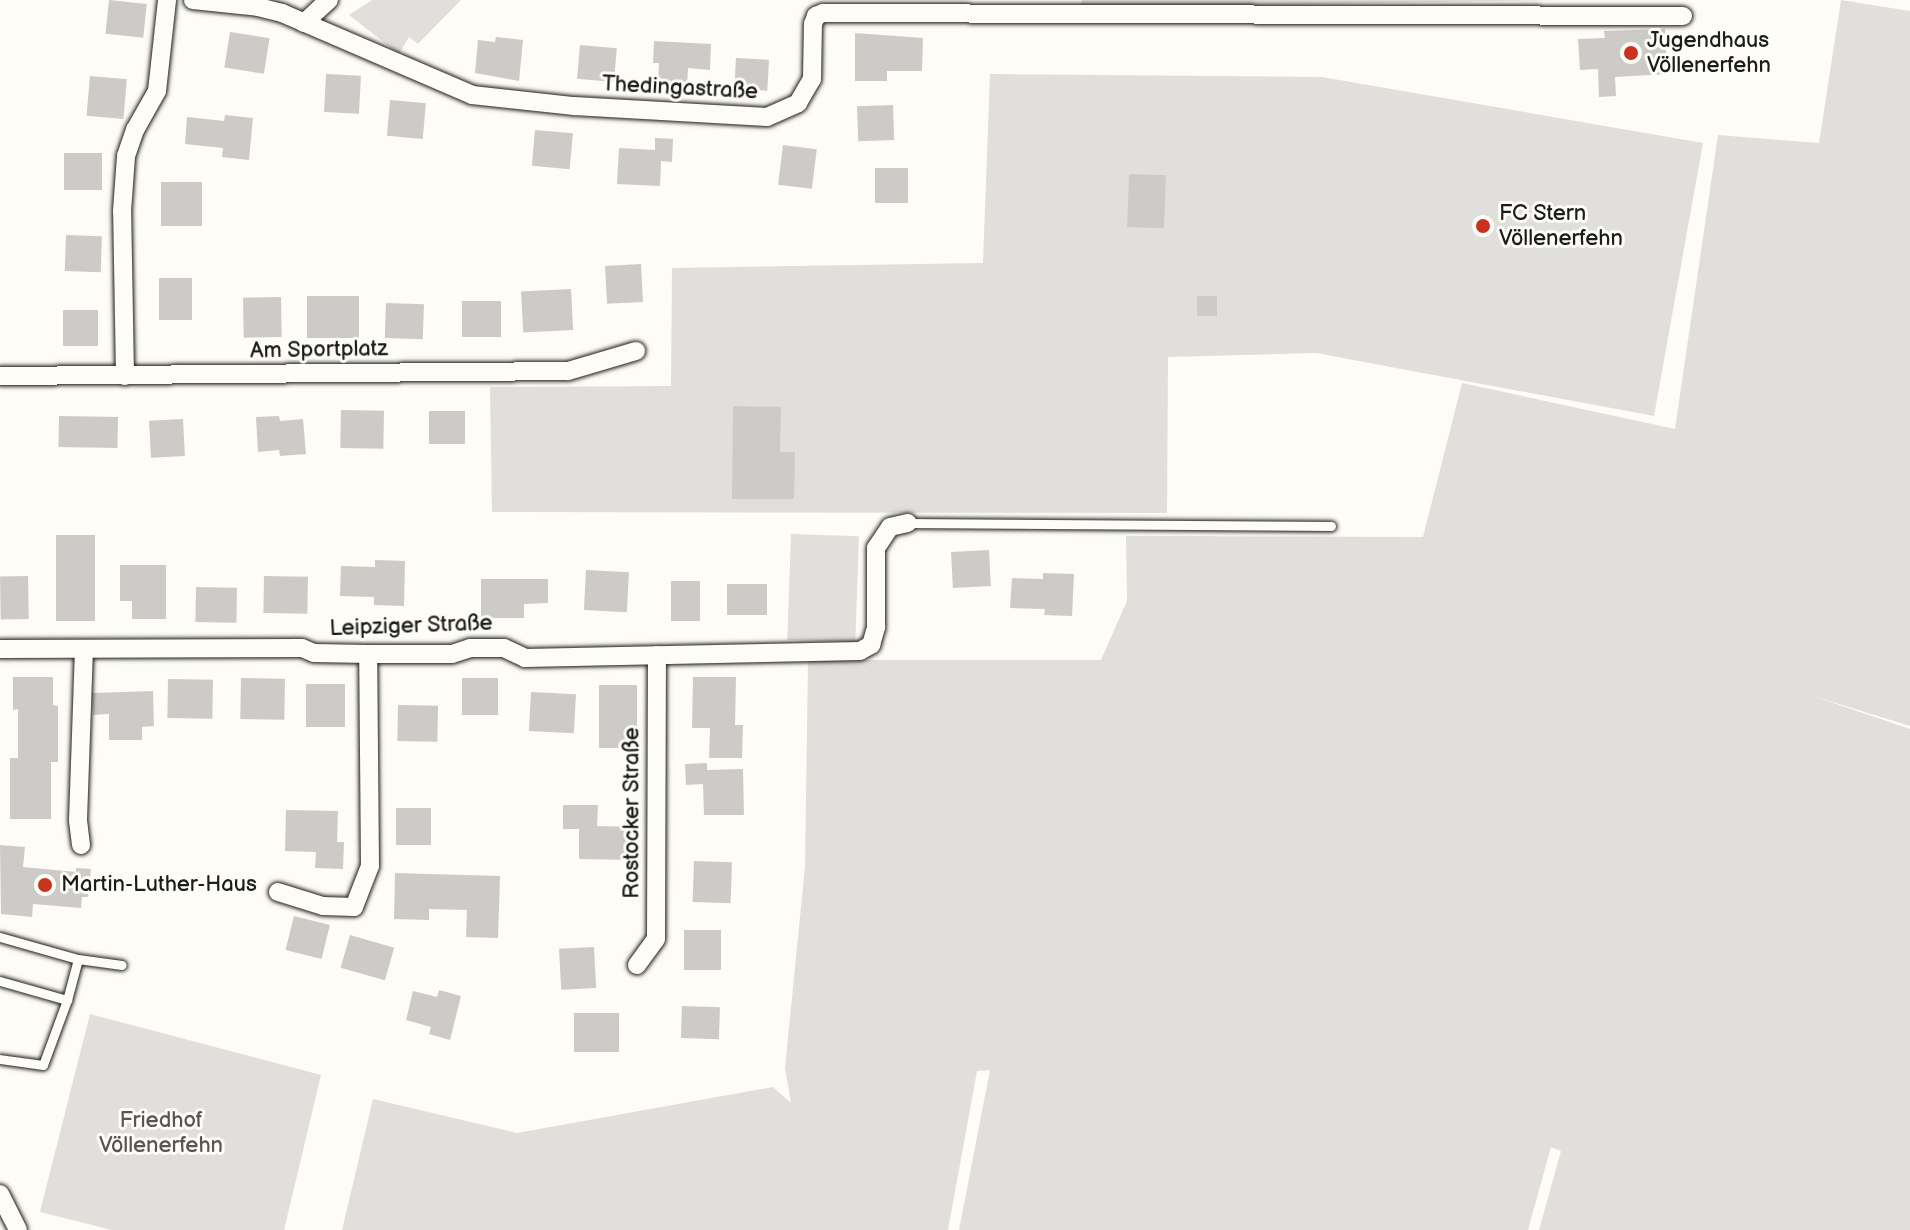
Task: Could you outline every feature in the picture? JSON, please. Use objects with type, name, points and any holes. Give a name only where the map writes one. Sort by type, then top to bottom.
[{"type":"street","points":[[125,376],[122,211],[126,156],[135,130],[157,91],[167,0]]},
{"type":"street","name":"Thedingastraße","points":[[193,0],[258,7],[304,23],[472,95],[574,106],[767,117],[798,103],[812,79],[813,24],[816,16],[823,13],[1683,16]]},
{"type":"street","points":[[304,23],[329,0]]},
{"type":"street","name":"Am Sportplatz","points":[[0,376],[568,371],[636,351]]},
{"type":"street","name":"Leipziger Straße","points":[[0,649],[302,648],[314,653],[452,654],[470,648],[504,648],[525,658],[860,651],[871,645],[876,627],[876,548],[890,527],[908,523]]},
{"type":"street","points":[[81,845],[78,820],[84,649]]},
{"type":"street","points":[[278,892],[323,906],[354,907],[370,866],[368,654]]},
{"type":"street","name":"Rostocker Straße","points":[[637,965],[656,939],[657,655]]},
{"type":"street","points":[[0,1194],[18,1230]]},
{"type":"lane","points":[[908,523],[1331,526]]},
{"type":"lane","points":[[0,937],[78,959],[122,965]]},
{"type":"lane","points":[[0,1059],[43,1065],[67,1000],[78,959]]},
{"type":"lane","points":[[0,981],[67,1000]]},
{"type":"green space","points":[[372,0],[461,0],[418,44],[409,37],[399,54],[349,15]]},
{"type":"green space","points":[[1082,0],[1559,0],[1080,8]]},
{"type":"green space","points":[[1841,0],[1910,11],[1910,726],[1810,695],[1910,729],[1910,1230],[1539,1230],[1561,1151],[1551,1147],[1528,1230],[959,1230],[990,1070],[977,1071],[948,1230],[342,1230],[373,1099],[517,1133],[773,1087],[791,1103],[785,1068],[805,867],[808,660],[1101,660],[1127,601],[1126,536],[1423,537],[1462,383],[1675,429],[1718,135],[1819,143]]},
{"type":"green space","points":[[990,74],[1322,77],[1703,143],[1654,416],[1316,353],[1168,357],[1167,513],[492,512],[490,387],[671,386],[672,268],[983,263]]},
{"type":"green space","points":[[791,534],[859,536],[855,642],[787,640]]},
{"type":"green space","name":"Friedhof Völlenerfehn","points":[[90,1014],[321,1075],[284,1230],[112,1230],[40,1212]]},
{"type":"building","points":[[109,0],[147,4],[143,38],[105,34]]},
{"type":"building","points":[[1665,29],[1667,74],[1615,77],[1616,96],[1599,97],[1598,69],[1580,70],[1578,39],[1605,38],[1604,31]]},
{"type":"building","points":[[230,32],[270,38],[264,74],[224,68]]},
{"type":"building","points":[[855,33],[923,38],[922,71],[887,71],[887,81],[855,81]]},
{"type":"building","points":[[496,37],[523,40],[519,81],[475,73],[478,40],[495,42]]},
{"type":"building","points":[[654,41],[711,44],[710,70],[688,68],[687,85],[658,83],[659,63],[653,63]]},
{"type":"building","points":[[580,45],[617,48],[614,82],[577,79]]},
{"type":"building","points":[[736,58],[769,60],[767,91],[734,89]]},
{"type":"building","points":[[326,74],[361,76],[359,114],[324,112]]},
{"type":"building","points":[[90,76],[127,79],[123,119],[87,116]]},
{"type":"building","points":[[390,100],[426,103],[423,139],[387,136]]},
{"type":"building","points":[[893,105],[894,140],[858,141],[857,106]]},
{"type":"building","points":[[225,115],[253,118],[249,160],[222,157],[223,148],[185,144],[187,117],[224,121]]},
{"type":"building","points":[[535,130],[573,133],[570,169],[532,166]]},
{"type":"building","points":[[655,138],[673,139],[672,162],[661,161],[660,186],[617,184],[619,148],[655,150]]},
{"type":"building","points":[[783,145],[817,149],[812,189],[778,185]]},
{"type":"building","points":[[64,153],[102,153],[102,190],[64,190]]},
{"type":"building","points":[[875,168],[908,168],[908,203],[875,203]]},
{"type":"building","points":[[1129,174],[1166,175],[1164,228],[1127,227]]},
{"type":"building","points":[[161,182],[202,182],[202,226],[161,226]]},
{"type":"building","points":[[66,235],[102,236],[101,272],[65,271]]},
{"type":"building","points":[[641,264],[643,302],[607,304],[605,266]]},
{"type":"building","points":[[159,278],[192,278],[192,320],[159,320]]},
{"type":"building","points":[[571,289],[573,330],[523,333],[521,292]]},
{"type":"building","points":[[307,296],[359,296],[359,338],[307,338]]},
{"type":"building","points":[[1197,296],[1217,296],[1217,316],[1197,316]]},
{"type":"building","points":[[281,297],[282,337],[244,338],[243,298]]},
{"type":"building","points":[[462,301],[501,301],[501,337],[462,337]]},
{"type":"building","points":[[386,303],[424,304],[423,339],[385,338]]},
{"type":"building","points":[[63,310],[98,310],[98,346],[63,346]]},
{"type":"building","points":[[733,406],[781,407],[780,452],[795,452],[794,499],[732,499]]},
{"type":"building","points":[[341,410],[384,411],[383,449],[340,448]]},
{"type":"building","points":[[429,411],[465,411],[465,444],[429,444]]},
{"type":"building","points":[[59,416],[118,417],[117,448],[58,447]]},
{"type":"building","points":[[279,416],[280,421],[303,419],[306,454],[280,456],[279,450],[258,452],[256,417]]},
{"type":"building","points":[[183,419],[185,456],[151,458],[149,421]]},
{"type":"building","points":[[56,535],[95,535],[95,621],[56,621]]},
{"type":"building","points":[[989,550],[991,586],[953,588],[951,552]]},
{"type":"building","points":[[375,560],[405,561],[404,606],[374,605],[374,597],[340,596],[341,566],[375,567]]},
{"type":"building","points":[[120,565],[166,565],[166,619],[132,619],[132,601],[120,601]]},
{"type":"building","points":[[586,570],[629,572],[627,612],[584,610]]},
{"type":"building","points":[[1043,573],[1074,574],[1072,616],[1044,615],[1045,609],[1010,608],[1012,578],[1043,579]]},
{"type":"building","points":[[0,576],[28,576],[29,619],[1,619]]},
{"type":"building","points":[[264,576],[308,577],[307,614],[263,613]]},
{"type":"building","points":[[481,579],[548,579],[548,603],[524,604],[524,618],[481,618]]},
{"type":"building","points":[[671,581],[700,581],[700,621],[671,621]]},
{"type":"building","points":[[727,584],[767,584],[767,615],[727,615]]},
{"type":"building","points":[[196,587],[237,588],[236,623],[195,622]]},
{"type":"building","points":[[13,677],[53,677],[53,705],[58,706],[58,762],[51,762],[51,819],[10,819],[10,758],[18,758],[18,709],[13,710]]},
{"type":"building","points":[[693,677],[736,677],[735,725],[743,725],[742,758],[709,758],[710,728],[692,728]]},
{"type":"building","points":[[241,678],[285,679],[284,720],[240,719]]},
{"type":"building","points":[[462,678],[498,678],[498,715],[462,715]]},
{"type":"building","points":[[168,679],[213,680],[212,719],[167,718]]},
{"type":"building","points":[[306,684],[345,684],[345,727],[306,727]]},
{"type":"building","points":[[599,685],[637,685],[637,748],[599,748]]},
{"type":"building","points":[[153,691],[154,726],[142,727],[142,740],[109,740],[109,714],[93,715],[92,693]]},
{"type":"building","points":[[531,692],[576,694],[574,733],[529,731]]},
{"type":"building","points":[[398,705],[438,706],[437,742],[397,741]]},
{"type":"building","points":[[707,763],[707,770],[743,769],[744,815],[704,815],[703,784],[686,785],[685,764]]},
{"type":"building","points":[[563,805],[598,805],[597,826],[637,827],[636,860],[579,859],[579,829],[563,829]]},
{"type":"building","points":[[396,808],[431,808],[431,845],[396,845]]},
{"type":"building","points":[[286,810],[338,811],[337,842],[344,842],[343,869],[315,868],[316,852],[285,851]]},
{"type":"building","name":"Martin-Luther-Haus","points":[[0,845],[25,847],[23,867],[76,872],[76,868],[91,869],[88,897],[82,897],[81,908],[33,904],[32,917],[1,914]]},
{"type":"building","points":[[694,861],[732,862],[731,903],[693,902]]},
{"type":"building","points":[[395,873],[500,876],[498,938],[466,937],[467,910],[429,909],[429,920],[394,919]]},
{"type":"building","points":[[294,916],[330,925],[321,959],[286,950]]},
{"type":"building","points":[[684,930],[721,930],[721,970],[684,970]]},
{"type":"building","points":[[350,935],[394,948],[385,980],[341,968]]},
{"type":"building","points":[[594,947],[596,988],[561,990],[559,949]]},
{"type":"building","points":[[439,990],[461,996],[450,1040],[429,1034],[431,1027],[406,1020],[413,991],[437,997]]},
{"type":"building","points":[[682,1006],[720,1007],[719,1039],[681,1038]]},
{"type":"building","points":[[574,1013],[619,1013],[619,1052],[574,1052]]},
{"type":"place","name":"Jugendhaus Völlenerfehn","points":[[1631,53]]},
{"type":"place","name":"FC Stern Völlenerfehn","points":[[1483,226]]},
{"type":"place","name":"Martin-Luther-Haus","points":[[45,885]]}]
